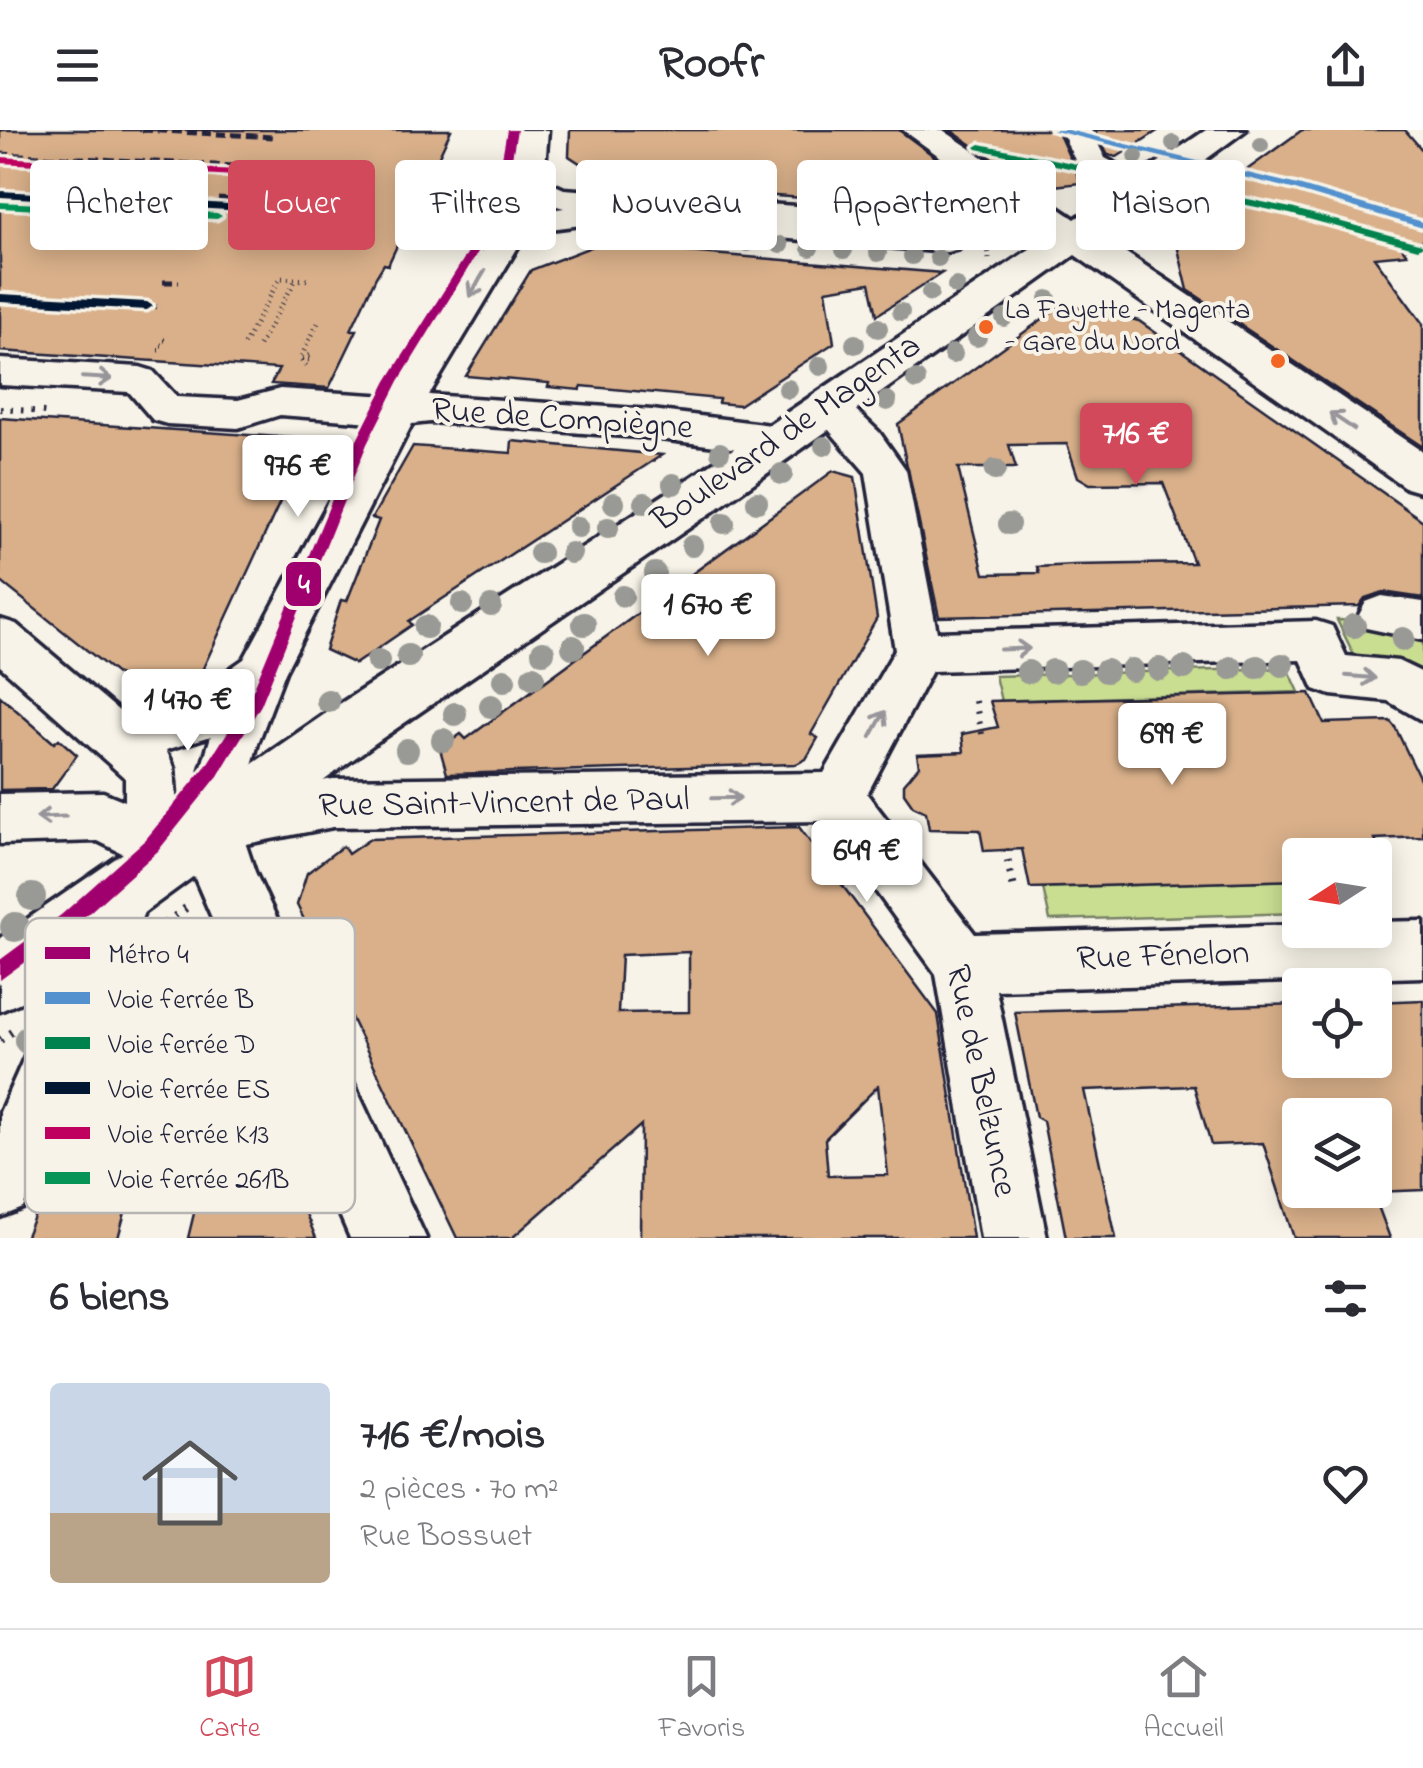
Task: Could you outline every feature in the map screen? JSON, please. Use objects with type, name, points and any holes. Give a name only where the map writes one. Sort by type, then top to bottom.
[{"type":"main road","points":[[920,130],[1423,476]]},
{"type":"main road","name":"Boulevard de Magenta","points":[[1186,160],[1230,130]]},
{"type":"main road","name":"Boulevard de Magenta","points":[[80,918],[167,852],[828,407],[1076,233]]},
{"type":"main road","points":[[167,852],[226,879],[244,918]]},
{"type":"main road","name":"Boulevard de Magenta","points":[[0,978],[25,959]]},
{"type":"main road","points":[[355,1165],[388,1238]]},
{"type":"street","points":[[531,160],[534,130]]},
{"type":"street","points":[[1076,130],[1091,160]]},
{"type":"street","points":[[556,194],[573,200],[946,227],[947,242],[597,213],[556,219]]},
{"type":"street","points":[[134,918],[167,852],[233,744],[262,670],[374,452],[500,250]]},
{"type":"street","name":"Rue de Compiègne","points":[[0,372],[140,380],[167,410],[238,414],[280,402],[402,410],[430,408],[779,440]]},
{"type":"street","points":[[828,407],[865,442],[886,470],[918,652],[838,796]]},
{"type":"street","points":[[0,638],[149,766],[152,783],[147,806],[167,852]]},
{"type":"street","points":[[918,652],[1316,640],[1331,675],[1398,682],[1423,700]]},
{"type":"street","points":[[113,734],[162,730],[204,720],[262,670]]},
{"type":"street","name":"Rue Saint-Vincent de Paul","points":[[0,818],[98,815],[167,852],[333,803],[838,796]]},
{"type":"street","name":"Rue de Belzunce","points":[[838,796],[962,963],[1014,1238]]},
{"type":"street","name":"Rue Fénelon","points":[[962,963],[1423,949]]},
{"type":"street","points":[[0,1185],[25,1135]]},
{"type":"path","points":[[244,344],[280,278],[309,280]]},
{"type":"path","points":[[259,346],[296,279]]},
{"type":"path","points":[[308,363],[302,356],[318,323],[322,323]]},
{"type":"path","points":[[0,408],[24,408]]},
{"type":"path","points":[[0,408],[46,412]]},
{"type":"path","points":[[974,701],[982,734]]},
{"type":"path","points":[[1005,849],[1014,888]]},
{"type":"green space","points":[[1337,620],[1366,621],[1423,638],[1423,676],[1386,660],[1355,657]]},
{"type":"green space","points":[[1288,668],[1299,692],[1001,701],[995,676]]},
{"type":"green space","points":[[1282,881],[1282,914],[1050,920],[1043,888]]},
{"type":"building","points":[[0,130],[451,130],[437,160],[395,160],[395,250],[376,277],[351,330],[357,330],[329,388],[271,384],[279,369],[0,351]]},
{"type":"building","points":[[570,130],[899,130],[939,160],[797,160],[797,198],[777,196],[777,160],[576,161],[569,156]]},
{"type":"building","points":[[950,130],[1057,130],[1076,172],[1076,184],[1056,186],[1056,160],[994,160]]},
{"type":"building","points":[[1095,130],[1159,130],[1117,157],[1108,155]]},
{"type":"building","points":[[1302,130],[1405,130],[1423,151],[1423,246],[1403,249],[1407,254],[1374,257],[1423,324],[1423,447],[1188,290],[1178,250],[1245,250],[1245,171]]},
{"type":"building","points":[[583,250],[658,250],[942,273],[877,315],[870,283],[826,290],[834,343],[739,405],[718,403],[719,399],[582,386],[580,390],[548,387],[549,383],[466,376],[531,270]]},
{"type":"building","points":[[1063,304],[1139,321],[1423,521],[1423,598],[1383,592],[1365,598],[1359,606],[939,617],[898,424]],"holes":[[[1067,444],[1078,477],[1090,484],[1163,483],[1194,563],[1074,565],[1037,567],[1039,573],[984,574],[958,468],[1016,468],[1009,445]]]},
{"type":"building","points":[[0,418],[309,439],[193,690],[179,700],[153,703],[0,581]]},
{"type":"building","points":[[512,441],[662,455],[409,621],[412,625],[355,664],[325,650],[341,600],[347,601],[379,520],[372,518],[413,446],[511,453]]},
{"type":"building","points":[[833,471],[855,477],[877,618],[811,734],[818,738],[806,759],[796,764],[447,774],[440,749],[461,734],[466,739]]},
{"type":"building","points":[[1310,693],[1324,723],[1390,721],[1395,727],[1423,785],[1423,837],[1282,838],[1282,881],[1030,888],[1022,849],[984,851],[980,830],[929,829],[926,812],[913,806],[904,793],[904,784],[919,766],[917,754],[964,752],[962,734],[998,727],[990,701]]},
{"type":"building","points":[[0,696],[54,743],[59,739],[77,755],[52,789],[0,790]]},
{"type":"building","points":[[799,827],[938,1014],[973,1238],[640,1238],[641,1125],[512,1238],[457,1238],[355,1026],[355,918],[303,918],[297,905],[307,873],[343,846],[348,854],[370,839]],"holes":[[[689,952],[689,1012],[618,1013],[621,955]],[[878,1086],[888,1175],[828,1176],[825,1139]]]},
{"type":"building","points":[[1423,1000],[1423,1190],[1392,1191],[1392,1098],[1282,1098],[1282,1201],[1263,1143],[1211,1145],[1194,1086],[1084,1090],[1116,1238],[1066,1238],[1043,1121],[1036,1117],[1015,1012],[1282,1005],[1282,1078],[1392,1078],[1392,1001]]},
{"type":"building","points":[[1284,1208],[1379,1208],[1390,1238],[1294,1238]]},
{"type":"building","points":[[36,1213],[125,1213],[118,1238],[25,1238]]},
{"type":"building","points":[[194,1213],[306,1213],[316,1238],[188,1238]]},
{"type":"railway","points":[[142,130],[274,137]]},
{"type":"railway","points":[[0,154],[228,166]]},
{"type":"railway","points":[[218,199],[228,200]]},
{"type":"railway","points":[[163,282],[179,282]]},
{"type":"railway","points":[[147,306],[162,307]]},
{"type":"metro line","name":"4","points":[[70,918],[152,845],[212,771],[256,700],[361,444],[393,381],[473,252],[505,169],[512,130]]},
{"type":"metro line","name":"4","points":[[0,971],[25,952]]},
{"type":"rail line","name":"B","points":[[1056,130],[1295,187],[1423,225]]},
{"type":"rail line","name":"D","points":[[980,147],[1291,211],[1418,246]]},
{"type":"rail line","name":"K13","points":[[0,160],[228,173]]},
{"type":"rail line","name":"ES","points":[[0,194],[228,207]]},
{"type":"rail line","name":"261B","points":[[0,205],[217,216]]},
{"type":"rail line","name":"ES","points":[[0,298],[147,306]]},
{"type":"place","name":"La Fayette - Magenta - Gare du Nord","points":[[986,327]]}]
